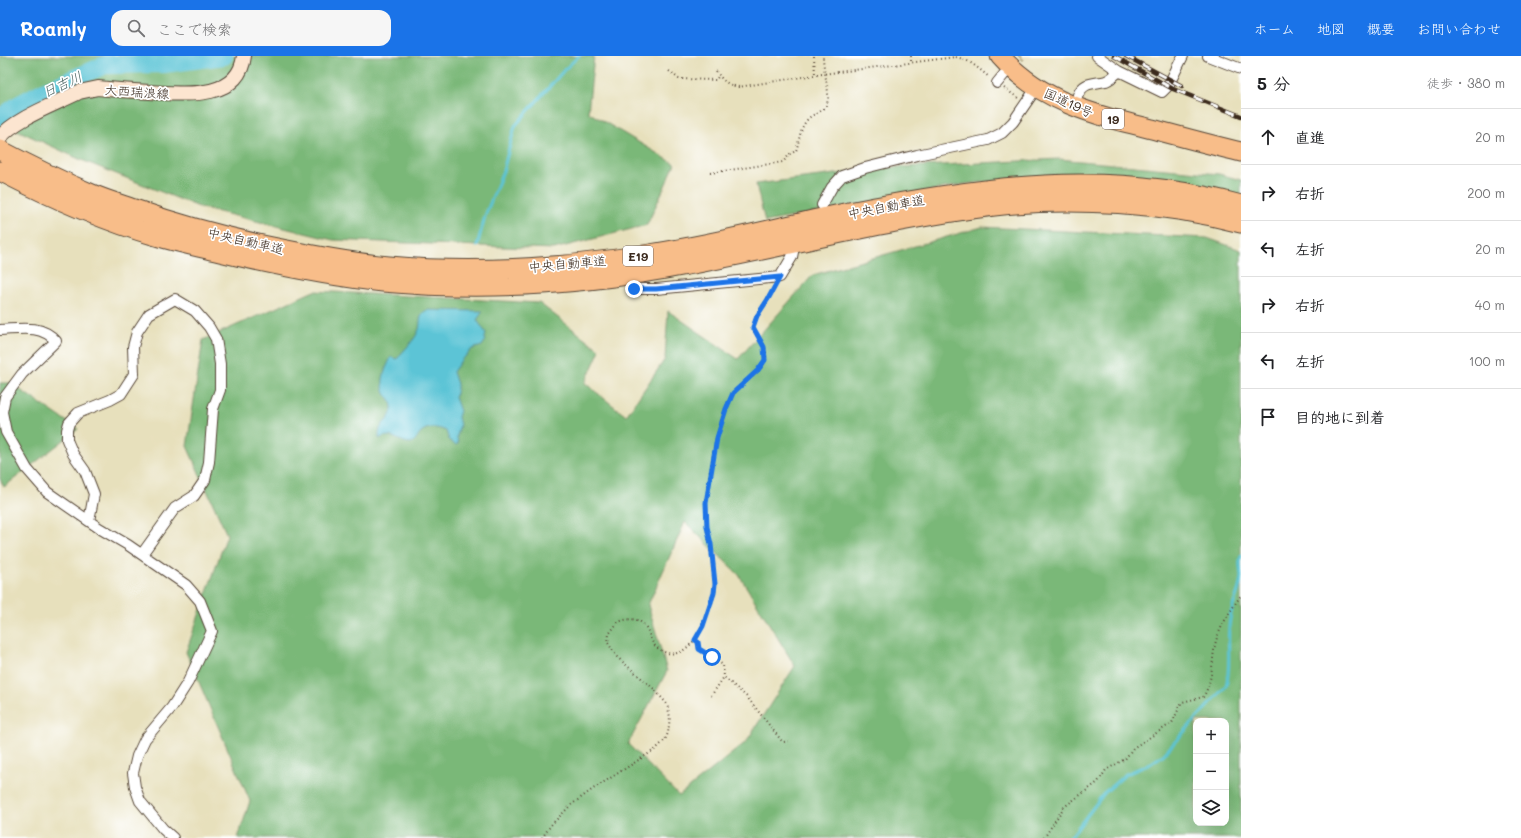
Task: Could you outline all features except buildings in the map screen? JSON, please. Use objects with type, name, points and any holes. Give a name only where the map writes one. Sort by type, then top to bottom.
[{"type":"highway","name":"国道19号","points":[[1016,56],[1033,71],[1047,80],[1078,95],[1102,104],[1241,140]]},
{"type":"highway","name":"国道19号","points":[[1003,64],[1010,67],[1037,87],[1065,103],[1086,112],[1241,152]]},
{"type":"highway","name":"中央自動車道","points":[[0,150],[37,180],[108,220],[143,232],[242,257],[313,272],[381,281],[431,285],[526,285],[604,278],[680,267],[794,242],[948,213],[997,206],[1067,203],[1136,206],[1188,212],[1241,224]]},
{"type":"highway","name":"中央自動車道","points":[[0,171],[95,196],[170,221],[231,238],[311,255],[387,266],[438,269],[490,269],[561,265],[649,254],[718,241],[848,212],[945,194],[997,187],[1053,184],[1137,186],[1188,193],[1241,205]]},
{"type":"main road","name":"大西瑞浪線","points":[[0,138],[5,131],[16,123],[79,92],[98,88],[194,94],[220,88],[230,83],[238,76],[243,60]]},
{"type":"street","points":[[1097,56],[1119,71],[1162,92],[1168,86],[1183,56]]},
{"type":"street","points":[[1208,56],[1241,69]]},
{"type":"street","points":[[997,83],[1003,64]]},
{"type":"street","points":[[1078,95],[1080,89],[1086,85],[1106,81],[1119,71]]},
{"type":"street","points":[[822,205],[832,187],[842,176],[865,168],[917,155],[988,140],[1002,134],[1013,122],[1037,87]]},
{"type":"street","points":[[634,289],[656,289],[780,277],[792,257],[793,252]]},
{"type":"street","points":[[89,521],[94,494],[85,471],[73,454],[67,440],[69,423],[78,413],[110,400],[120,394],[134,374],[133,347],[137,332],[149,314],[175,299],[195,311],[209,327],[216,339],[220,364],[220,390],[213,409],[209,462],[204,480],[194,496],[175,508],[142,554]]},
{"type":"street","points":[[0,330],[41,330],[50,335],[56,341],[22,374],[5,397],[2,412],[6,432],[27,469],[47,492],[89,521],[142,554],[186,585],[200,601],[212,631],[188,682],[172,707],[145,739],[133,773],[135,787],[140,801],[163,830],[173,838]]},
{"type":"path","points":[[814,56],[815,75]]},
{"type":"path","points":[[710,172],[783,162],[790,154],[796,151],[798,135],[808,118],[821,112],[828,100],[823,56]]},
{"type":"path","points":[[911,56],[911,63]]},
{"type":"path","points":[[716,71],[723,80],[738,87],[815,75],[955,57],[962,58],[1025,104]]},
{"type":"path","points":[[669,71],[679,79],[716,80],[719,75]]},
{"type":"path","points":[[542,838],[551,825],[571,805],[592,789],[656,749],[665,740],[668,733],[670,727],[670,717],[667,704],[654,689],[611,650],[608,643],[609,634],[618,622],[632,619],[637,620],[647,629],[655,645],[667,653],[673,654],[683,651],[695,640],[703,626],[714,593],[715,584],[711,544],[707,527],[706,503],[717,438],[726,409],[733,393],[758,370],[765,360],[764,347],[753,327],[757,316],[780,277]]},
{"type":"path","points":[[1044,838],[1064,807],[1098,782],[1106,770],[1125,759],[1133,748],[1172,723],[1182,702],[1202,697],[1207,688],[1211,674],[1219,632],[1241,594]]},
{"type":"path","points":[[695,640],[698,642],[699,649],[723,665],[724,678],[711,696]]},
{"type":"path","points":[[724,678],[747,697],[783,742],[791,741]]},
{"type":"green space","points":[[0,56],[594,56],[588,112],[675,164],[647,225],[554,249],[333,240],[199,207],[79,159],[0,122]]},
{"type":"green space","points":[[1059,159],[1219,174],[1241,180],[1241,197],[1122,177],[1048,175],[965,184],[765,222],[756,184],[883,168]]},
{"type":"green space","points":[[982,227],[1207,238],[1241,250],[1241,838],[238,838],[250,801],[186,652],[227,535],[187,446],[203,340],[314,291],[539,303],[600,350],[585,383],[626,416],[665,359],[668,311],[738,359],[813,275]],"holes":[[[685,522],[739,575],[795,666],[746,742],[679,796],[628,744],[667,671],[648,605]]]},
{"type":"green space","points":[[0,383],[10,383],[78,429],[4,487],[0,479]]},
{"type":"water","points":[[427,310],[483,311],[477,320],[486,333],[484,343],[482,346],[472,349],[462,359],[453,372],[457,384],[455,397],[460,411],[458,417],[460,425],[457,436],[458,444],[455,445],[449,440],[446,431],[436,428],[426,429],[411,443],[387,436],[379,439],[380,429],[389,417],[392,408],[383,387],[383,378],[386,369],[391,357],[397,359],[415,337],[419,329],[420,318]]},
{"type":"waterway","name":"日吉川","points":[[0,118],[18,105],[42,92],[105,65],[164,64],[224,56]]},
{"type":"waterway","points":[[477,246],[485,216],[503,171],[515,126],[565,69],[579,56]]},
{"type":"waterway","points":[[1070,838],[1105,792],[1126,774],[1150,764],[1163,755],[1226,686],[1229,669],[1229,627],[1231,613],[1241,577],[1241,556]]},
{"type":"tunnel","points":[[1009,69],[1021,56]]},
{"type":"railway","points":[[1114,56],[1173,89],[1241,116]]},
{"type":"railway","points":[[1126,56],[1182,86]]},
{"type":"route","points":[[634,289],[656,289],[694,284],[780,277],[757,316],[753,327],[764,347],[765,360],[758,370],[733,393],[729,400],[717,438],[707,490],[707,527],[711,544],[715,584],[714,593],[703,626],[695,640],[698,642],[699,649],[712,657]]}]
